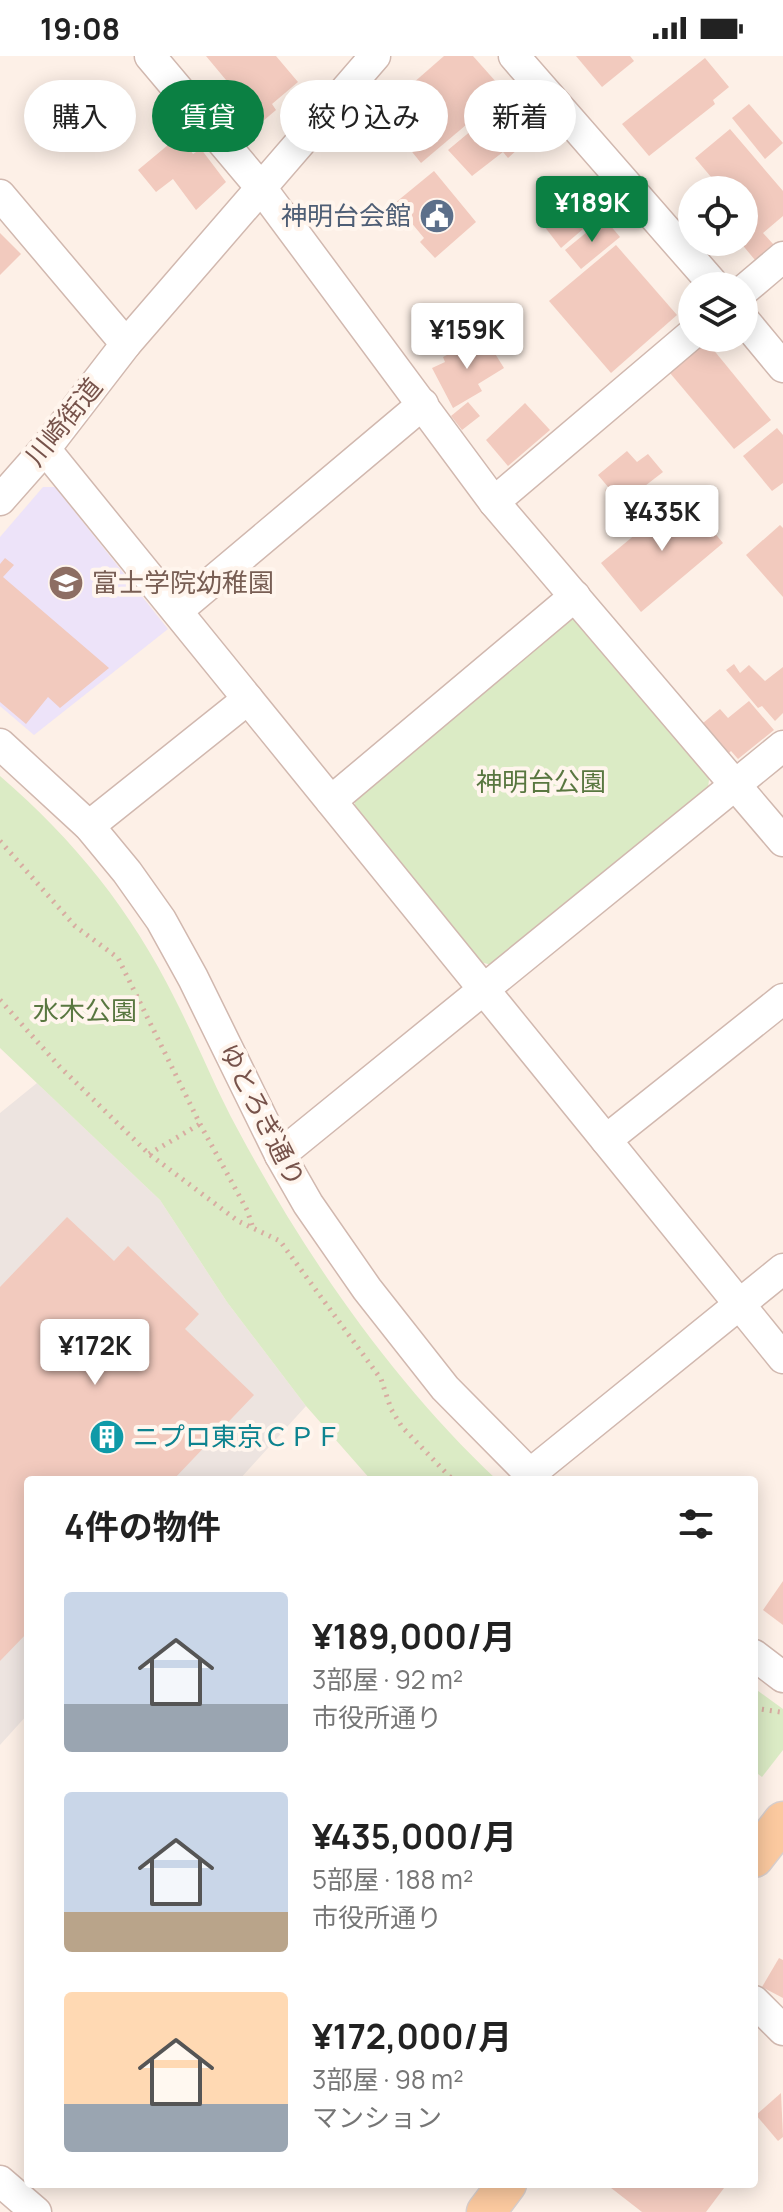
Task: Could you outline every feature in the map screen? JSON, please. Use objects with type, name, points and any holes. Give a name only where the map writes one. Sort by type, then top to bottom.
[{"type":"main road","points":[[758,1853],[783,1821]]},
{"type":"main road","points":[[486,2212],[504,2188]]},
{"type":"street","points":[[150,56],[262,189],[494,502],[783,841]]},
{"type":"street","points":[[262,189],[375,56]]},
{"type":"street","points":[[514,56],[703,272]]},
{"type":"street","name":"川崎街道","points":[[0,500],[45,449],[126,344],[262,189]]},
{"type":"street","points":[[0,195],[126,344]]},
{"type":"street","points":[[758,278],[783,257]]},
{"type":"street","points":[[758,337],[783,367]]},
{"type":"street","points":[[494,502],[678,346]]},
{"type":"street","points":[[177,611],[423,404]]},
{"type":"street","points":[[45,449],[783,1358]]},
{"type":"street","points":[[331,801],[575,596]]},
{"type":"street","points":[[89,826],[248,699]]},
{"type":"street","name":"ゆとろぎ通り","points":[[0,744],[89,826],[127,872],[161,920],[193,978],[280,1155],[308,1204],[399,1333],[445,1388],[532,1476]]},
{"type":"street","points":[[280,1155],[783,746]]},
{"type":"street","points":[[606,1140],[783,999]]},
{"type":"street","points":[[534,1476],[783,1269]]},
{"type":"street","points":[[758,1658],[783,1677]]},
{"type":"street","points":[[758,2005],[783,2030]]},
{"type":"street","points":[[0,2181],[36,2212]]},
{"type":"path","points":[[0,841],[75,926],[118,958],[200,1124],[247,1210],[252,1226]]},
{"type":"path","points":[[0,1000],[59,1066],[149,1154],[238,1221],[280,1241],[381,1379],[391,1409],[402,1427],[449,1476]]},
{"type":"path","points":[[149,1154],[200,1124]]},
{"type":"path","points":[[758,1709],[780,1712]]},
{"type":"shaded area","name":"富士学院幼稚園","points":[[43,487],[55,487],[168,629],[34,735],[0,706],[0,537]]},
{"type":"shaded area","points":[[37,1083],[160,1200],[227,1302],[306,1406],[243,1476],[24,1476],[24,1718],[0,1745],[0,1113]]},
{"type":"green space","name":"神明台公園","points":[[584,616],[710,772],[708,788],[492,965],[480,962],[354,811],[356,793],[566,617]]},
{"type":"green space","name":"水木公園","points":[[0,776],[77,852],[120,906],[158,967],[264,1177],[322,1270],[387,1359],[493,1476],[367,1476],[306,1406],[227,1302],[160,1200],[0,1048]]},
{"type":"green space","points":[[758,1691],[783,1709],[783,1750],[762,1777],[758,1774]]},
{"type":"building","points":[[206,56],[276,56],[296,80],[280,80],[280,97],[272,104],[276,110],[264,120],[264,80],[226,80]]},
{"type":"building","points":[[444,56],[473,56],[494,80],[464,80],[464,127],[448,140],[448,80],[417,80]]},
{"type":"building","points":[[576,56],[630,56],[634,61],[602,87]]},
{"type":"building","points":[[705,58],[729,87],[713,100],[715,104],[649,156],[622,124]]},
{"type":"building","points":[[749,104],[783,143],[765,159],[732,118]]},
{"type":"building","points":[[730,129],[783,191],[783,216],[763,233],[774,245],[755,260],[752,256],[758,256],[758,176],[710,176],[695,158]]},
{"type":"building","points":[[464,137],[464,152],[503,152],[472,176],[448,150]]},
{"type":"building","points":[[160,152],[203,152],[226,182],[196,210],[173,179],[156,192],[138,170]]},
{"type":"building","points":[[412,152],[434,152],[421,163]]},
{"type":"building","points":[[434,171],[476,222],[435,258],[420,242],[424,238],[395,203]]},
{"type":"building","points":[[579,195],[597,217],[561,248],[544,226]]},
{"type":"building","points":[[604,218],[620,237],[581,269],[565,250]]},
{"type":"building","points":[[0,233],[21,254],[0,275]]},
{"type":"building","points":[[616,245],[677,315],[611,373],[549,301]]},
{"type":"building","points":[[424,326],[436,340],[425,350],[413,336]]},
{"type":"building","points":[[484,336],[504,368],[478,384],[482,391],[453,408],[432,368],[445,362],[443,357]]},
{"type":"building","points":[[694,352],[715,352],[771,420],[734,449],[670,373]]},
{"type":"building","points":[[468,402],[480,416],[462,430],[451,416]]},
{"type":"building","points":[[525,403],[550,430],[508,466],[486,440]]},
{"type":"building","points":[[777,428],[783,435],[783,483],[772,491],[743,456]]},
{"type":"building","points":[[627,451],[637,462],[648,454],[663,472],[619,506],[605,490],[609,488],[598,475]]},
{"type":"building","points":[[683,495],[723,543],[641,612],[601,563]]},
{"type":"building","points":[[780,525],[783,528],[783,597],[746,555]]},
{"type":"building","points":[[5,558],[14,565],[3,577],[109,668],[60,708],[48,697],[26,724],[0,702],[0,564]]},
{"type":"building","points":[[734,664],[740,673],[749,665],[765,681],[783,667],[783,713],[775,721],[762,706],[758,708],[726,670]]},
{"type":"building","points":[[749,701],[774,730],[738,759],[731,751],[728,754],[703,723],[720,709],[728,718]]},
{"type":"building","name":"ニプロ東京ＣＰＦ","points":[[67,1217],[114,1261],[128,1246],[199,1314],[185,1329],[254,1395],[177,1476],[24,1476],[24,1636],[0,1661],[0,1287]]},
{"type":"building","points":[[783,1581],[783,1625],[763,1610]]},
{"type":"building","points":[[779,1958],[783,1960],[783,1998],[762,1987]]},
{"type":"building","points":[[781,2093],[783,2137],[778,2141],[758,2117],[758,2113]]},
{"type":"building","points":[[611,2188],[724,2188],[706,2212],[642,2212]]},
{"type":"place","name":"神明台会館","points":[[437,216]]},
{"type":"place","name":"富士学院幼稚園","points":[[66,583]]},
{"type":"place","name":"ニプロ東京ＣＰＦ","points":[[107,1437]]}]
